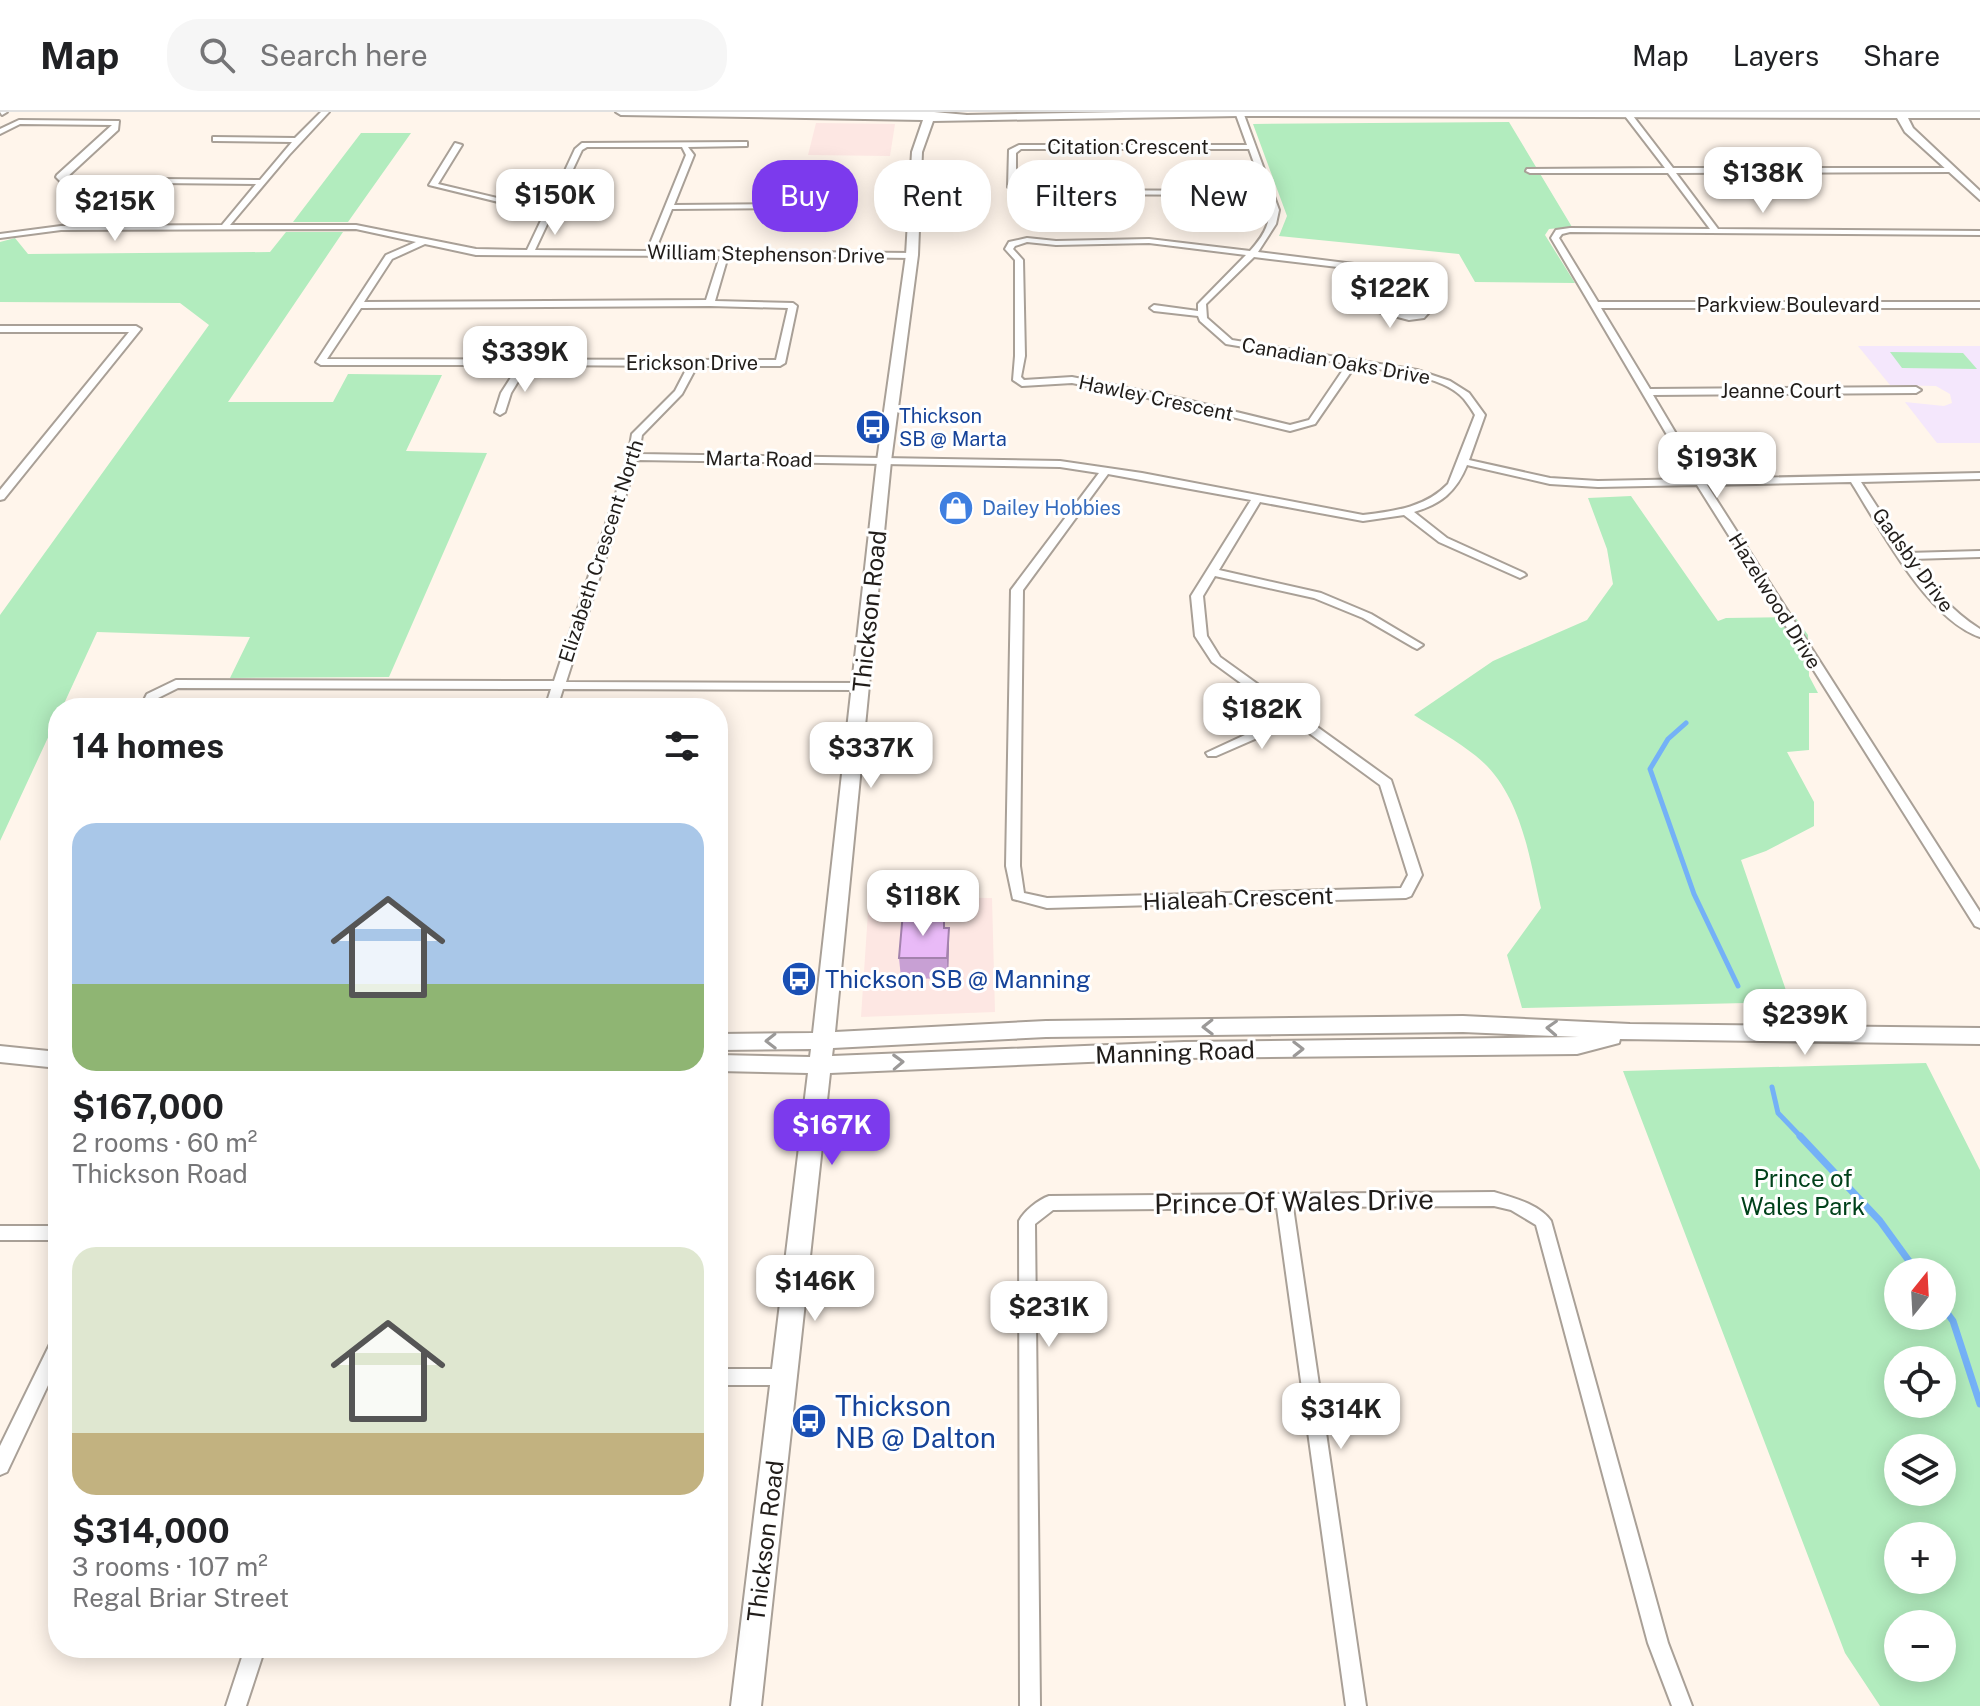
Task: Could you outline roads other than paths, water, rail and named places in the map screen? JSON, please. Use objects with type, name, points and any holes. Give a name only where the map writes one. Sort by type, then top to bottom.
[{"type":"main road","points":[[621,112],[1974,115]]},
{"type":"main road","points":[[809,112],[915,114]]},
{"type":"main road","name":"Thickson Road","points":[[746,1706],[821,1065],[884,461],[912,255],[920,136],[915,131],[915,114]]},
{"type":"main road","name":"Thickson Road","points":[[920,136],[926,132],[929,114]]},
{"type":"main road","points":[[1901,114],[1909,130],[1980,197]]},
{"type":"main road","name":"Manning Road","points":[[728,1042],[823,1041],[1046,1029],[1463,1024],[1630,1032],[1980,1036]]},
{"type":"main road","name":"Manning Road","points":[[728,1063],[821,1065],[1184,1050],[1577,1046],[1630,1032]]},
{"type":"main road","points":[[0,1054],[48,1059]]},
{"type":"street","points":[[225,226],[264,182],[294,140],[325,112]]},
{"type":"street","points":[[1239,114],[1255,160]]},
{"type":"street","points":[[1628,114],[1716,231],[1980,233]]},
{"type":"street","points":[[0,132],[19,122],[116,123],[115,128],[60,177],[64,180],[264,182]]},
{"type":"street","points":[[216,139],[294,140]]},
{"type":"street","points":[[530,252],[579,149],[585,145],[667,144],[685,147],[744,144]]},
{"type":"street","points":[[458,145],[433,185],[531,208],[550,207]]},
{"type":"street","points":[[650,253],[690,155],[685,147]]},
{"type":"street","name":"Citation Crescent","points":[[1161,193],[1026,192],[1012,187],[1012,152],[1019,147],[1250,147]]},
{"type":"street","points":[[1530,171],[1950,170]]},
{"type":"street","points":[[671,207],[752,206]]},
{"type":"street","name":"William Stephenson Drive","points":[[1,235],[61,228],[356,227],[476,252],[912,255]]},
{"type":"street","name":"Hazelwood Drive","points":[[1716,231],[1570,230],[1556,234],[1557,242],[1647,392],[1824,679],[1980,923]]},
{"type":"street","points":[[1154,308],[1203,314],[1202,304],[1214,287],[1269,232]]},
{"type":"street","name":"Hawley Crescent","points":[[1248,256],[1149,241],[1056,243],[1027,240],[1012,244],[1009,249],[1019,260],[1020,356],[1016,378],[1031,384],[1072,380],[1290,428],[1312,422],[1353,362]]},
{"type":"street","name":"Erickson Drive","points":[[357,305],[710,303],[793,306],[780,363],[321,362],[357,305],[389,257],[425,241]]},
{"type":"street","points":[[710,303],[725,253]]},
{"type":"street","points":[[1248,256],[1399,272],[1408,276],[1418,292],[1414,305]]},
{"type":"street","points":[[1390,300],[1414,305],[1429,308],[1421,316],[1409,317],[1378,309],[1390,300]]},
{"type":"street","name":"Parkview Boulevard","points":[[1595,305],[1980,305]]},
{"type":"street","name":"Canadian Oaks Drive","points":[[884,461],[1060,464],[1363,518],[1406,511],[1432,501],[1452,486],[1480,415],[1466,395],[1447,383],[1417,373],[1229,342],[1214,331],[1203,314]]},
{"type":"street","points":[[0,330],[136,329],[0,497]]},
{"type":"street","points":[[500,412],[506,393],[525,363]]},
{"type":"street","name":"Elizabeth Crescent North","points":[[554,698],[633,457],[637,434],[679,392],[693,364]]},
{"type":"street","name":"Jeanne Court","points":[[1647,392],[1916,390]]},
{"type":"street","name":"Marta Road","points":[[633,457],[884,461]]},
{"type":"street","points":[[1461,461],[1550,481],[1703,483],[1980,476]]},
{"type":"street","name":"Hialeah Crescent","points":[[1106,470],[1017,590],[1013,866],[1018,896],[1047,903],[1406,893],[1415,875],[1386,783],[1216,659],[1201,636],[1197,596],[1256,500]]},
{"type":"street","name":"Gadsby Drive","points":[[1854,478],[1944,606],[1963,626],[1980,634]]},
{"type":"street","points":[[1406,511],[1443,540],[1520,575]]},
{"type":"street","points":[[1906,556],[1980,554]]},
{"type":"street","points":[[1214,572],[1317,595],[1367,616],[1417,645]]},
{"type":"street","points":[[151,698],[176,684],[861,686]]},
{"type":"street","points":[[1212,753],[1297,716]]},
{"type":"street","name":"Prince Of Wales Drive","points":[[1030,1706],[1027,1221],[1049,1203],[1494,1199],[1516,1205],[1543,1221],[1658,1643],[1682,1706]]},
{"type":"street","points":[[1284,1202],[1356,1706]]},
{"type":"street","points":[[0,1233],[48,1233]]},
{"type":"street","points":[[0,1466],[48,1366]]},
{"type":"street","points":[[728,1377],[784,1377]]},
{"type":"street","points":[[236,1706],[252,1658]]},
{"type":"waterway","points":[[1686,723],[1668,739],[1650,769],[1694,894],[1738,986]]},
{"type":"waterway","points":[[1772,1087],[1778,1113],[1802,1138]]},
{"type":"waterway","points":[[1800,1136],[1880,1221],[1907,1258]]},
{"type":"waterway","points":[[1956,1330],[1980,1404]]},
{"type":"place","name":"Thickson SB @ Marta","points":[[873,427]]},
{"type":"place","name":"Dailey Hobbies","points":[[956,508]]},
{"type":"place","name":"Thickson SB @ Manning","points":[[799,979]]},
{"type":"place","name":"Thickson NB @ Dalton","points":[[809,1421]]},
{"type":"park label","name":"Prince of Wales Park","points":[[1803,1192]]}]
